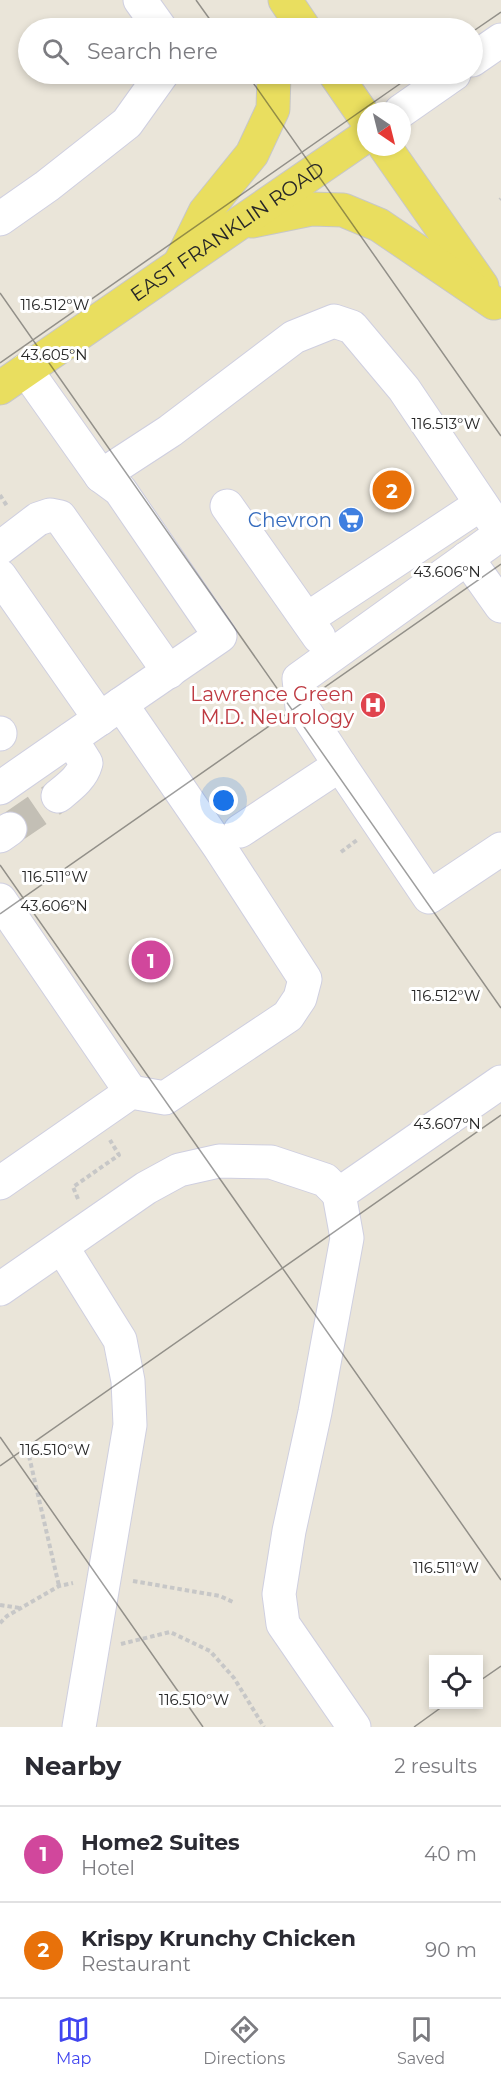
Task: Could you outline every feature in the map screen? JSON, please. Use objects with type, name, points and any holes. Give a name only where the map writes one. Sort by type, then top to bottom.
[{"type":"main road","points":[[274,0],[274,18]]},
{"type":"main road","points":[[285,0],[297,18]]},
{"type":"main road","points":[[180,262],[205,212],[252,154],[273,109],[274,84]]},
{"type":"main road","points":[[342,84],[357,106]]},
{"type":"main road","name":"EAST FRANKLIN ROAD","points":[[13,379],[357,142]]},
{"type":"main road","points":[[391,156],[497,309]]},
{"type":"main road","points":[[238,224],[311,209],[343,210],[379,225],[497,309]]},
{"type":"street","points":[[140,0],[153,18]]},
{"type":"street","points":[[483,52],[501,40]]},
{"type":"street","points":[[0,219],[47,186],[127,123],[156,84]]},
{"type":"street","points":[[411,104],[440,84]]},
{"type":"street","points":[[101,476],[170,431],[294,337],[334,321],[352,327],[404,389],[501,534],[299,679],[302,707],[429,897],[501,849]]},
{"type":"street","points":[[0,788],[220,636],[120,490],[101,476],[13,379]]},
{"type":"street","points":[[307,619],[481,504]]},
{"type":"street","points":[[227,506],[332,656]]},
{"type":"street","points":[[0,548],[38,519],[50,515],[60,517],[169,672]]},
{"type":"street","points":[[467,558],[501,606]]},
{"type":"street","points":[[0,576],[220,848],[305,979],[300,998],[288,1016],[165,1098],[131,1092],[0,1183]]},
{"type":"street","points":[[58,796],[76,781],[84,771],[86,763],[71,739]]},
{"type":"street","points":[[240,831],[340,765]]},
{"type":"street","points":[[0,900],[131,1092]]},
{"type":"street","points":[[339,1194],[501,1082]]},
{"type":"street","points":[[0,1289],[146,1188],[179,1170],[219,1161],[271,1162],[325,1180],[339,1194],[347,1238],[315,1412],[289,1531],[279,1594],[284,1624],[354,1727]]},
{"type":"street","points":[[62,1247],[120,1340],[128,1381],[130,1425],[79,1727]]},
{"type":"path","points":[[90,1228],[73,1187],[119,1155],[105,1132]]},
{"type":"path","points":[[29,1456],[59,1586]]},
{"type":"path","points":[[0,1623],[59,1586],[105,1575],[220,1596],[235,1603]]},
{"type":"path","points":[[0,1605],[21,1608]]},
{"type":"path","points":[[92,1652],[170,1632],[210,1652],[234,1678],[264,1727]]},
{"type":"tunnel","points":[[10,829],[58,796]]},
{"type":"place","name":"Krispy Krunchy Chicken","points":[[392,490]]},
{"type":"place","name":"Chevron","points":[[351,520]]},
{"type":"place","name":"Lawrence Green M.D. Neurology","points":[[373,705]]},
{"type":"place","name":"Home2 Suites","points":[[151,960]]}]
